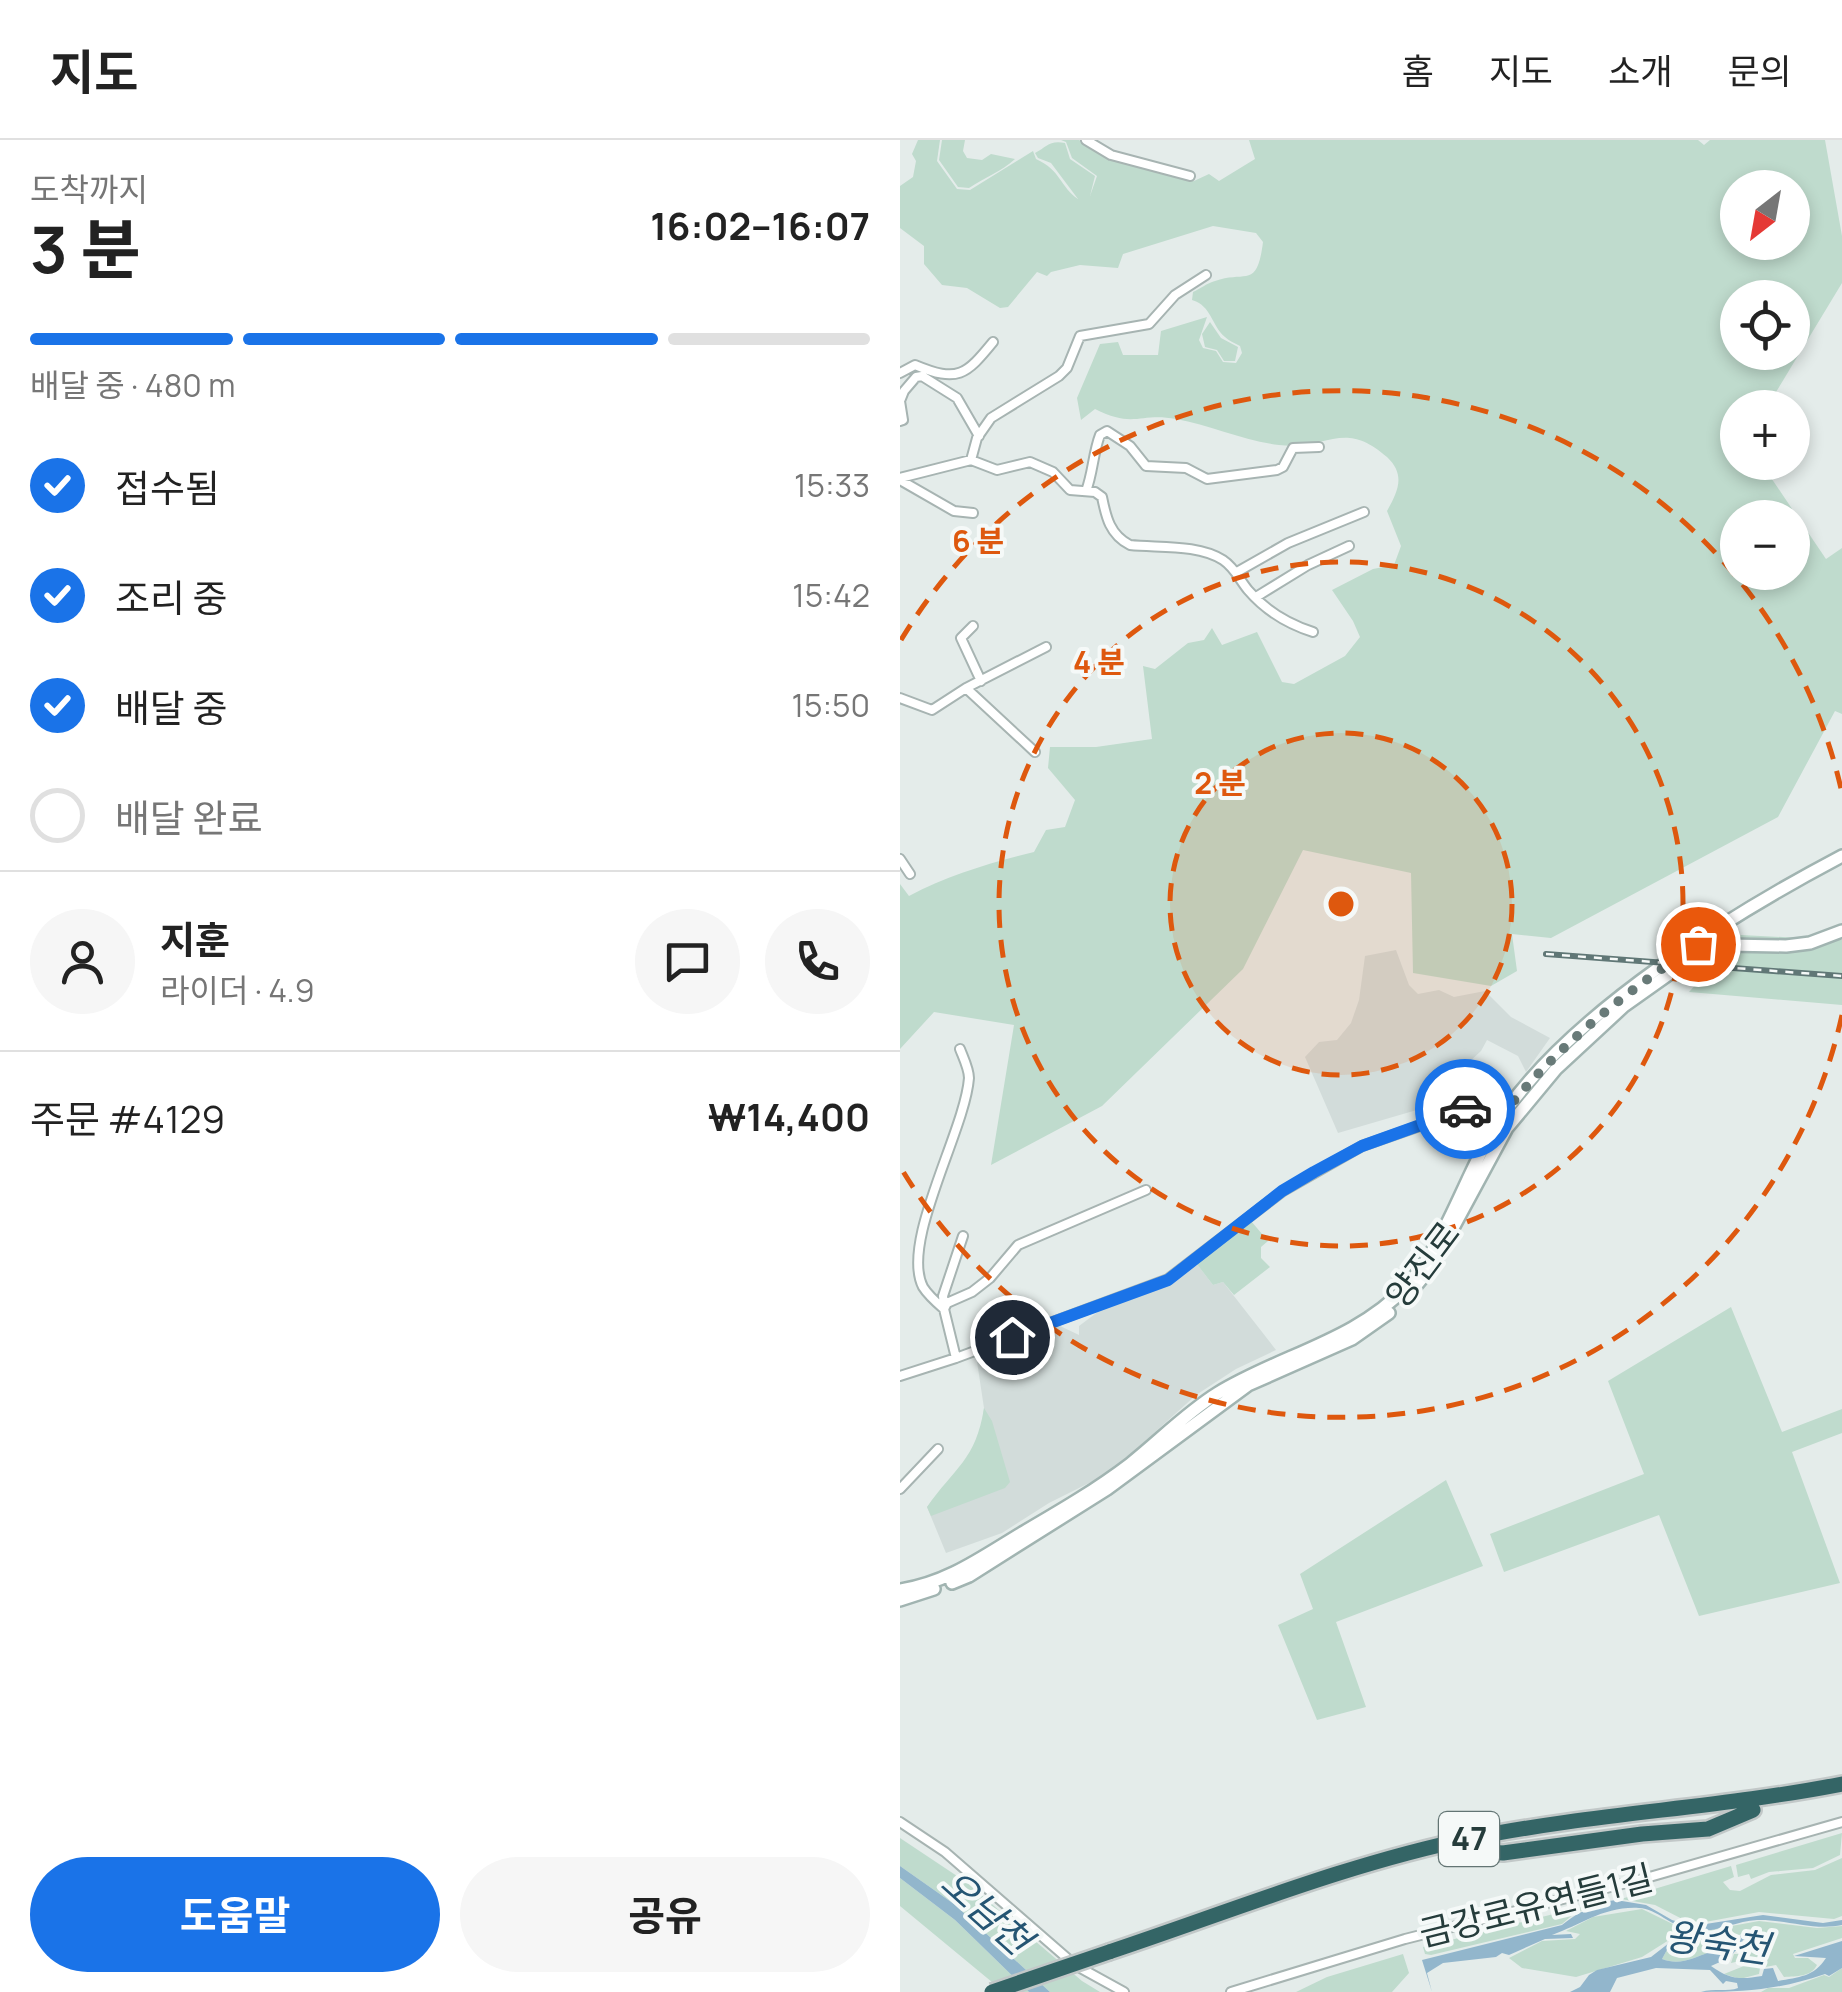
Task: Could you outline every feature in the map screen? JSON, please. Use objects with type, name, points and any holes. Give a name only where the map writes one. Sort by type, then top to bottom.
[{"type":"highway","name":"47","points":[[1024,1992],[1356,1869],[1476,1837],[1575,1820],[1760,1800],[1842,1784]]},
{"type":"highway","name":"47","points":[[992,1992],[1354,1879],[1464,1850],[1566,1831],[1754,1810],[1842,1795]]},
{"type":"main road","name":"양진로","points":[[902,1589],[969,1576],[1108,1490],[1248,1385],[1352,1340],[1377,1323],[1418,1285],[1432,1265],[1472,1196],[1514,1110],[1545,1062],[1604,1011],[1703,940],[1773,894],[1842,856]]},
{"type":"main road","points":[[1703,940],[1782,940],[1842,923]]},
{"type":"main road","name":"양진로","points":[[1514,1110],[1624,1006],[1703,950],[1728,945],[1810,943],[1842,931]]},
{"type":"street","points":[[1086,140],[1111,156],[1190,176]]},
{"type":"street","points":[[971,460],[978,436],[990,418],[1060,376],[1080,336],[1149,324],[1176,295],[1206,275]]},
{"type":"street","points":[[900,373],[916,365],[950,376],[969,371],[993,342]]},
{"type":"street","points":[[900,421],[904,391],[916,377],[922,376],[957,398],[978,436]]},
{"type":"street","points":[[1086,492],[1100,435],[1108,432],[1130,446],[1146,466],[1186,468],[1208,479],[1277,470],[1283,467],[1293,448],[1319,447]]},
{"type":"street","points":[[900,479],[971,460],[997,470],[1030,462],[1043,466],[1070,490],[1102,497],[1106,516],[1120,540],[1130,545],[1202,551],[1221,559],[1281,619],[1313,632]]},
{"type":"street","points":[[900,479],[954,511],[973,513]]},
{"type":"street","points":[[1237,572],[1288,544],[1364,512]]},
{"type":"street","points":[[1256,597],[1308,565],[1350,546]]},
{"type":"street","points":[[973,626],[961,638],[981,681]]},
{"type":"street","points":[[900,698],[932,710],[1046,647]]},
{"type":"street","points":[[966,688],[1035,752]]},
{"type":"street","points":[[900,859],[910,874]]},
{"type":"street","points":[[944,1309],[923,1288],[916,1270],[926,1201],[947,1158],[969,1076],[960,1048]]},
{"type":"street","points":[[900,1376],[1168,1280],[1282,1191],[1362,1146],[1480,1104],[1514,1110]]},
{"type":"street","points":[[944,1309],[946,1303],[972,1292],[990,1278],[1018,1246],[1146,1190]]},
{"type":"street","points":[[956,1358],[943,1296],[964,1236]]},
{"type":"street","points":[[900,1489],[938,1449]]},
{"type":"street","points":[[900,1822],[958,1862],[1075,1966],[1124,1992]]},
{"type":"street","name":"금강로유연들1길","points":[[1231,1992],[1405,1940],[1842,1822]]},
{"type":"shaded area","points":[[1396,950],[1409,985],[1418,994],[1439,990],[1454,997],[1485,991],[1511,1017],[1550,1038],[1526,1072],[1518,1056],[1487,1040],[1481,1051],[1453,1077],[1452,1084],[1427,1107],[1338,1133],[1305,1057],[1319,1042],[1337,1040],[1351,1023],[1359,1000],[1365,956]]},
{"type":"shaded area","points":[[1196,1263],[1213,1285],[1223,1282],[1276,1350],[1236,1369],[1196,1395],[1111,1472],[1049,1503],[1002,1533],[946,1553],[927,1507],[972,1453],[980,1436],[984,1408],[976,1355],[1058,1325],[1079,1335],[1079,1326],[1103,1308],[1166,1285]]},
{"type":"green space","points":[[918,140],[940,140],[937,161],[957,189],[970,190],[1033,151],[1036,159],[1051,168],[1078,199],[1051,163],[1035,153],[1052,143],[1065,143],[1070,159],[1095,176],[1090,196],[1097,176],[1072,158],[1066,142],[1061,140],[1079,140],[1109,159],[1194,181],[1209,174],[1219,181],[1255,159],[1249,140],[1698,140],[1704,145],[1710,140],[1825,140],[1842,236],[1842,283],[1810,336],[1810,280],[1720,280],[1720,370],[1789,370],[1777,390],[1720,390],[1720,480],[1773,480],[1786,500],[1720,500],[1720,590],[1810,590],[1810,535],[1826,559],[1842,548],[1842,714],[1835,711],[1778,817],[1551,938],[1512,934],[1517,971],[1491,986],[1413,973],[1411,873],[1303,850],[1243,969],[1102,1106],[991,1165],[1014,1025],[934,1012],[900,1049],[900,884],[909,896],[970,870],[1034,852],[1046,830],[1065,827],[1075,800],[1048,768],[1050,747],[1096,747],[1152,739],[1143,666],[1155,669],[1188,643],[1204,640],[1212,628],[1222,645],[1257,632],[1282,682],[1294,684],[1345,656],[1360,637],[1332,590],[1373,569],[1394,565],[1401,546],[1387,511],[1397,490],[1398,477],[1387,457],[1358,440],[1279,445],[1176,419],[1119,418],[1095,409],[1081,420],[1077,398],[1100,344],[1118,342],[1123,355],[1158,355],[1161,331],[1207,317],[1199,340],[1203,348],[1216,351],[1223,362],[1236,363],[1242,353],[1240,346],[1225,337],[1208,311],[1192,300],[1193,292],[1212,282],[1253,273],[1263,242],[1256,233],[1213,226],[1123,254],[1118,268],[1080,265],[1047,276],[1037,272],[1008,307],[1000,308],[967,288],[942,285],[924,264],[924,246],[900,228],[900,186],[913,177],[916,161],[912,154]]},
{"type":"green space","points":[[942,140],[965,140],[963,151],[967,158],[982,160],[991,154],[1015,159],[969,188],[958,187],[939,160]]},
{"type":"green space","points":[[1210,322],[1221,338],[1238,347],[1235,361],[1224,361],[1217,350],[1205,347],[1202,334]]},
{"type":"green space","points":[[1741,935],[1842,940],[1842,1005],[1689,992]]},
{"type":"green space","points":[[1251,1221],[1268,1241],[1261,1247],[1261,1258],[1270,1267],[1234,1295],[1223,1282],[1213,1285],[1196,1263]]},
{"type":"green space","points":[[1731,1307],[1782,1432],[1842,1409],[1842,1433],[1792,1452],[1840,1583],[1699,1616],[1659,1515],[1504,1572],[1490,1534],[1644,1474],[1608,1381]]},
{"type":"green space","points":[[984,1408],[992,1421],[1010,1482],[1005,1488],[931,1516],[927,1507],[970,1452]]},
{"type":"green space","points":[[1446,1480],[1483,1566],[1336,1622],[1366,1707],[1317,1720],[1278,1625],[1313,1609],[1300,1574]]},
{"type":"green space","points":[[1842,1833],[1840,1855],[1813,1868],[1769,1872],[1751,1879],[1749,1874],[1738,1877],[1736,1865]]},
{"type":"green space","points":[[900,1838],[966,1882],[1100,1992],[1050,1992],[954,1904],[900,1866]]},
{"type":"green space","points":[[1842,1858],[1842,1916],[1834,1919],[1759,1912],[1688,1922],[1655,1905],[1621,1899],[1731,1866],[1734,1877],[1723,1882],[1730,1890],[1740,1891],[1771,1875],[1815,1870]]},
{"type":"green space","points":[[900,1878],[955,1920],[1029,1992],[1004,1992],[900,1906]]},
{"type":"green space","points":[[1589,1905],[1590,1909],[1576,1912],[1562,1924],[1431,1955],[1425,1954],[1423,1947]]},
{"type":"green space","points":[[1642,1909],[1687,1931],[1759,1921],[1817,1928],[1842,1926],[1842,1938],[1793,1954],[1817,1965],[1807,1974],[1784,1977],[1776,1965],[1760,1968],[1759,1974],[1740,1979],[1724,1974],[1744,1966],[1740,1961],[1731,1963],[1734,1954],[1750,1954],[1756,1948],[1747,1942],[1758,1929],[1723,1940],[1706,1935],[1669,1940],[1642,1957],[1576,1977],[1522,1968],[1509,1958],[1542,1941],[1575,1939],[1580,1934],[1566,1931],[1593,1917]]},
{"type":"green space","points":[[1708,1938],[1713,1943],[1710,1952],[1681,1961],[1662,1959],[1668,1948]]},
{"type":"green space","points":[[1403,1954],[1409,1973],[1392,1992],[1296,1992],[1327,1977]]},
{"type":"green space","points":[[1842,1968],[1842,1992],[1761,1992],[1789,1988],[1824,1975],[1829,1977]]},
{"type":"water","points":[[900,1866],[954,1904],[1050,1992],[1029,1992],[955,1920],[900,1878]]},
{"type":"water","points":[[1609,1901],[1646,1905],[1672,1920],[1693,1926],[1763,1915],[1823,1923],[1842,1920],[1842,1925],[1821,1927],[1757,1920],[1698,1931],[1682,1928],[1646,1909],[1626,1908],[1552,1935],[1571,1934],[1573,1938],[1545,1939],[1509,1955],[1443,1963],[1427,1973],[1432,1992],[1422,1960],[1562,1925],[1584,1911],[1608,1906]]},
{"type":"water","name":"왕숙천","points":[[1757,1930],[1742,1941],[1754,1948],[1745,1952],[1737,1949],[1729,1958],[1711,1966],[1735,1977],[1762,1976],[1764,1969],[1773,1968],[1778,1981],[1805,1975],[1826,1958],[1794,1956],[1842,1941],[1842,1968],[1829,1976],[1779,1986],[1701,1992],[1738,1988],[1737,1983],[1723,1984],[1710,1970],[1656,1968],[1617,1978],[1610,1992],[1570,1992],[1597,1970],[1651,1957],[1669,1943],[1705,1937],[1715,1942]],"holes":[[[1708,1939],[1713,1943],[1710,1952],[1692,1959],[1662,1959],[1668,1948],[1690,1940]]]},
{"type":"railway","points":[[1546,954],[1842,976]]},
{"type":"way so far","points":[[1465,1109],[1480,1104],[1508,1108],[1545,1062],[1604,1011],[1698,944]]},
{"type":"route","points":[[1012,1337],[1168,1280],[1282,1191],[1314,1172],[1362,1146],[1465,1109]]},
{"type":"water label","name":"오남천","points":[[986,1912]]}]
